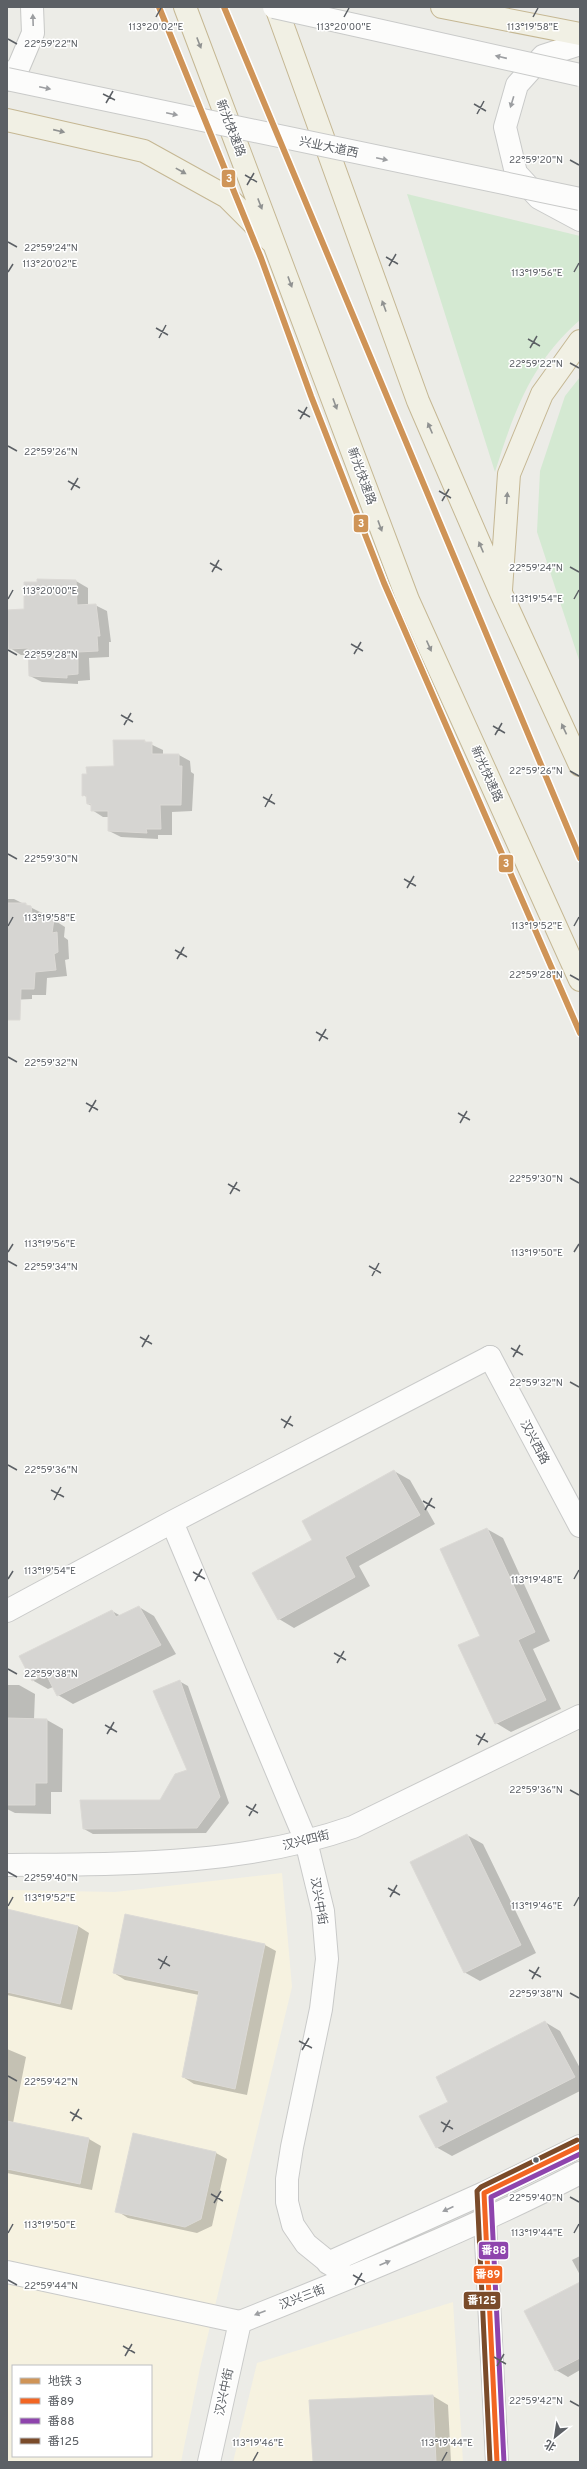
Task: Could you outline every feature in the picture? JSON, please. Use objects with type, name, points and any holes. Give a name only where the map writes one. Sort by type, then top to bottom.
[{"type":"highway","name":"新光快速路","points":[[185,7],[408,600],[580,980]]},
{"type":"highway","points":[[275,7],[418,402],[501,593],[580,765]]},
{"type":"highway","points":[[442,7],[580,34]]},
{"type":"highway","points":[[7,120],[144,151],[227,197],[276,246]]},
{"type":"highway","points":[[501,593],[509,474],[542,394],[580,341]]},
{"type":"street","points":[[7,80],[19,66],[33,34],[32,7]]},
{"type":"street","points":[[275,7],[580,75]]},
{"type":"street","points":[[580,44],[543,56],[517,85],[505,127],[516,173],[539,198],[580,220]]},
{"type":"street","name":"兴业大道西","points":[[7,80],[580,199]]},
{"type":"street","name":"汉兴西路","points":[[172,1522],[490,1358],[580,1526]]},
{"type":"street","points":[[7,1611],[172,1522]]},
{"type":"street","name":"汉兴中街","points":[[172,1522],[306,1841],[323,1911],[327,1959],[321,2009],[287,2179],[287,2202],[294,2225],[306,2244],[349,2279]]},
{"type":"street","name":"汉兴四街","points":[[7,1865],[127,1864],[255,1852],[306,1841],[353,1827],[580,1716]]},
{"type":"street","points":[[328,2263],[484,2193],[580,2146]]},
{"type":"street","name":"汉兴三街","points":[[240,2322],[349,2279],[484,2220],[580,2173]]},
{"type":"street","points":[[484,2193],[484,2220],[498,2462]]},
{"type":"street","points":[[7,2272],[240,2322]]},
{"type":"street","name":"汉兴中街","points":[[209,2462],[240,2322]]},
{"type":"shaded area","points":[[282,1873],[292,1987],[200,2368],[181,2462],[7,2462],[7,1890],[115,1892]]},
{"type":"shaded area","points":[[453,2302],[463,2462],[233,2462],[257,2363]]},
{"type":"green space","points":[[407,194],[580,236],[580,320],[563,336],[549,353],[526,390],[509,430],[495,472]]},
{"type":"green space","points":[[580,377],[580,663],[537,532],[540,471],[565,396]]},
{"type":"building","points":[[37,579],[76,580],[77,605],[96,604],[100,636],[97,636],[98,651],[78,652],[78,674],[67,675],[67,678],[29,676],[28,648],[9,649],[7,610],[24,609],[24,582],[37,582]]},
{"type":"building","points":[[113,740],[145,740],[144,742],[152,742],[152,754],[179,754],[179,766],[182,766],[181,805],[160,805],[161,829],[146,829],[147,833],[108,831],[108,811],[91,811],[91,804],[87,804],[86,795],[82,796],[82,774],[87,774],[86,767],[114,766]]},
{"type":"building","points":[[7,903],[26,903],[26,905],[31,906],[33,920],[54,919],[52,933],[57,932],[58,952],[54,954],[56,970],[35,972],[34,989],[21,989],[20,1020],[7,1020]]},
{"type":"building","points":[[394,1470],[420,1515],[345,1557],[355,1577],[278,1620],[252,1573],[312,1540],[302,1521]]},
{"type":"building","points":[[487,1528],[535,1632],[518,1640],[546,1700],[495,1724],[458,1645],[480,1636],[440,1549]]},
{"type":"building","points":[[139,1606],[161,1645],[57,1696],[46,1674],[32,1681],[19,1656],[112,1610],[116,1617]]},
{"type":"building","points":[[180,1680],[220,1797],[197,1828],[83,1829],[80,1800],[160,1800],[175,1774],[187,1770],[153,1691]]},
{"type":"building","points":[[7,1718],[47,1719],[47,1783],[35,1783],[35,1805],[7,1805]]},
{"type":"building","points":[[467,1834],[521,1945],[464,1973],[410,1862]]},
{"type":"building","points":[[7,1909],[78,1926],[60,2004],[7,1992]]},
{"type":"building","points":[[125,1914],[265,1944],[235,2089],[182,2077],[199,1991],[113,1973]]},
{"type":"building","points":[[545,2021],[575,2077],[436,2148],[419,2116],[448,2102],[436,2077]]},
{"type":"building","points":[[7,2121],[89,2138],[80,2184],[7,2169]]},
{"type":"building","points":[[133,2133],[216,2152],[201,2219],[185,2227],[115,2212]]},
{"type":"building","points":[[580,2282],[580,2358],[555,2371],[524,2311]]},
{"type":"building","points":[[433,2395],[436,2462],[313,2462],[309,2400]]},
{"type":"metro line","name":"3","points":[[159,7],[261,258],[311,396],[384,583],[580,1033]]},
{"type":"metro line","name":"3","points":[[224,7],[580,858]]},
{"type":"transit line","name":"番125","points":[[490,2462],[477,2191],[481,2187],[577,2140]]},
{"type":"transit line","name":"番89","points":[[497,2462],[484,2193],[580,2146]]},
{"type":"transit line","name":"番88","points":[[504,2462],[491,2197],[580,2154]]}]
